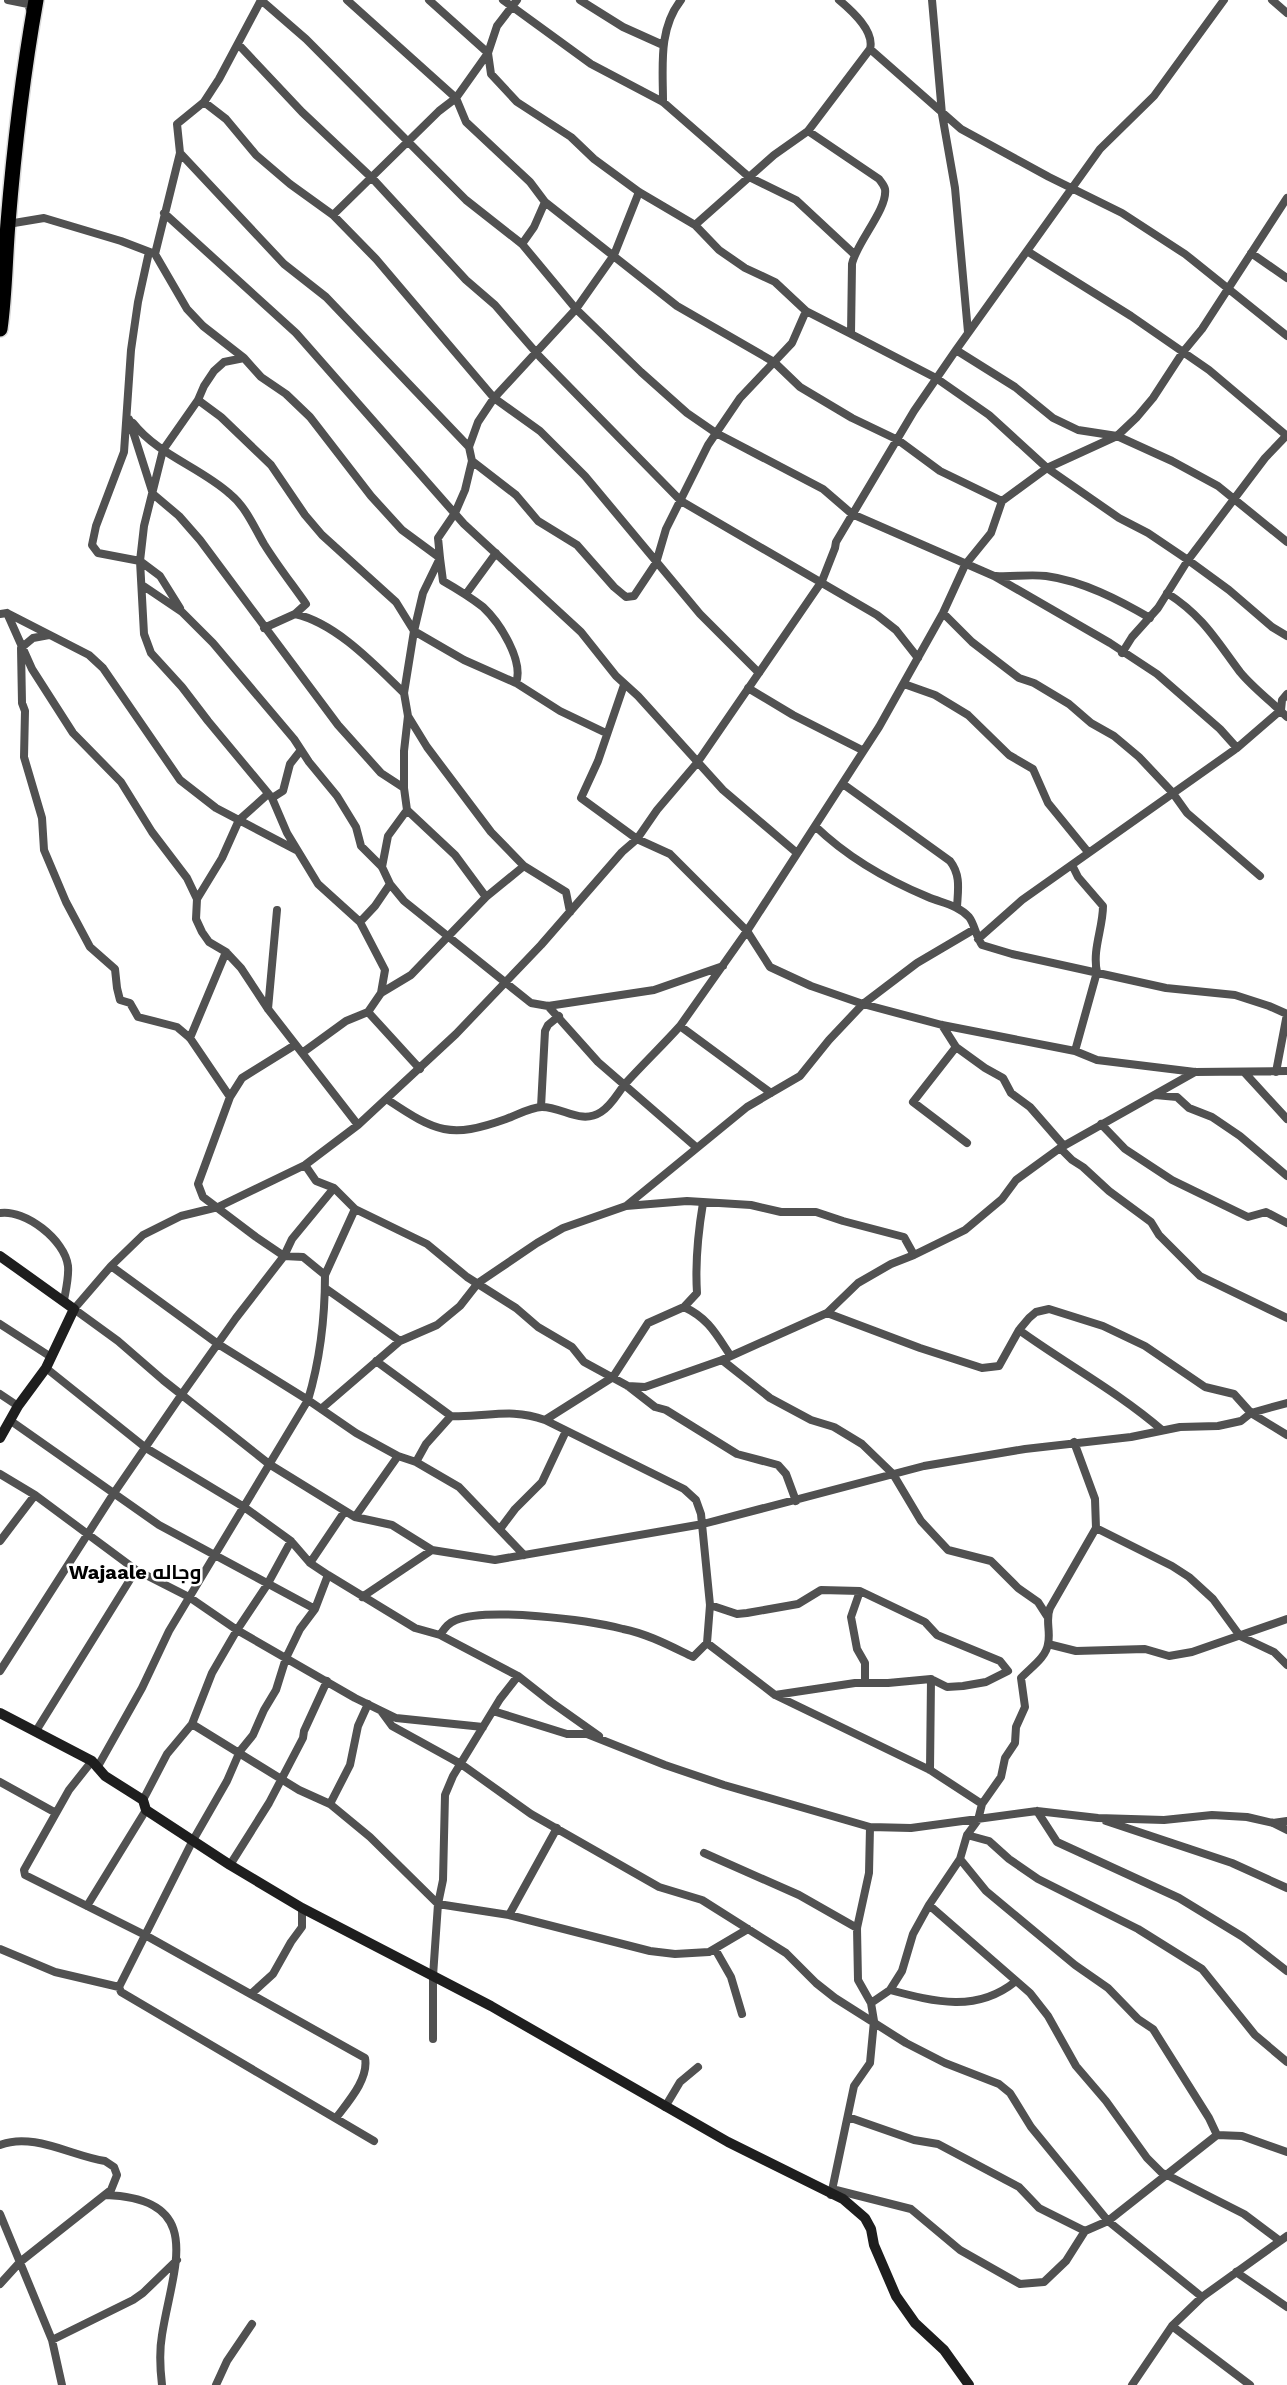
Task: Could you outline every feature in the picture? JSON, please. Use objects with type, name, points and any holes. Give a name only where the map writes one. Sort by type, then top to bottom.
[{"type":"highway","points":[[0,329],[3,264],[36,0]]},
{"type":"street","points":[[8,0],[28,4],[33,18]]},
{"type":"street","points":[[182,612],[160,576],[140,561],[98,552],[92,545],[99,518],[124,452],[128,417],[131,350],[138,302],[180,153],[177,124],[204,102],[219,79],[261,0],[306,39],[466,200],[522,244],[576,308],[641,372],[687,413],[716,433],[823,488],[852,514],[994,576],[1110,643],[1122,653],[1156,674],[1220,729],[1237,748]]},
{"type":"street","points":[[347,0],[456,98],[466,122],[530,182],[545,202],[676,306],[774,362],[800,386],[852,418],[898,440],[940,471],[1002,500]]},
{"type":"street","points":[[429,0],[488,53],[491,74],[508,94],[528,110],[571,137],[594,159],[639,192],[695,225],[719,250],[745,268],[775,282],[806,311],[936,378],[989,415],[1047,468],[1120,518],[1148,533],[1188,560],[1229,590],[1272,627],[1287,636]]},
{"type":"street","points":[[503,0],[514,3],[597,68],[663,102],[749,177],[796,200],[854,254]]},
{"type":"street","points":[[580,0],[623,27],[663,46]]},
{"type":"street","points":[[663,102],[663,46],[668,23],[679,0]]},
{"type":"street","points":[[695,225],[791,141],[808,131],[870,49],[872,42],[870,36],[861,23],[839,0]]},
{"type":"street","points":[[932,0],[942,114],[955,188],[968,332]]},
{"type":"street","points":[[0,1438],[18,1406],[46,1368],[74,1309],[139,1238],[181,1216],[218,1207],[305,1165],[358,1126],[388,1100],[506,983],[622,852],[637,839],[657,810],[697,763],[822,581],[836,542],[852,514],[936,378],[968,332],[1028,252],[1100,149],[1154,96],[1224,0]]},
{"type":"street","points":[[1272,0],[1287,13]]},
{"type":"street","points":[[333,215],[372,179],[439,111],[456,98],[488,53],[497,26],[514,3]]},
{"type":"street","points":[[238,44],[302,112],[372,179],[466,280],[494,305],[536,352],[681,500],[822,581],[896,630],[918,658]]},
{"type":"street","points":[[870,49],[961,129],[1122,214],[1185,254],[1287,336]]},
{"type":"street","points":[[204,102],[226,119],[256,155],[290,184],[333,215],[376,259],[494,398],[540,432],[585,476],[616,510],[656,563],[700,614],[759,673]]},
{"type":"street","points":[[808,131],[879,179],[885,188],[884,196],[870,229],[854,254],[852,264],[851,334]]},
{"type":"street","points":[[180,153],[284,264],[326,296],[469,447],[472,460],[465,490],[455,513],[438,538],[443,581],[466,594],[485,609],[514,653],[519,674],[516,683]]},
{"type":"street","points":[[469,447],[478,422],[494,398],[576,308],[614,255],[639,192]]},
{"type":"street","points":[[388,1100],[426,1124],[454,1132],[477,1129],[542,1107],[583,1118],[599,1114],[611,1104],[624,1085],[680,1026],[747,932],[796,854],[844,784],[862,750],[904,684],[943,613],[965,564],[991,533],[1002,500],[1047,468],[1117,436],[1153,398],[1229,289],[1287,198]]},
{"type":"street","points":[[522,244],[534,227],[545,202]]},
{"type":"street","points":[[164,213],[296,333],[474,534],[580,632],[624,685],[638,696],[697,763],[724,790],[796,854]]},
{"type":"street","points":[[8,224],[44,218],[152,253],[187,309],[203,326],[244,358],[261,377],[286,394],[310,417],[370,496],[402,530],[440,558]]},
{"type":"street","points":[[1028,252],[1131,316],[1184,352],[1237,391],[1287,435],[1265,458],[1188,560],[1150,618],[1132,637],[1122,653]]},
{"type":"street","points":[[1251,253],[1287,278]]},
{"type":"street","points":[[472,460],[516,495],[538,521],[578,545],[614,587],[626,597],[634,596],[656,563],[666,529],[716,433],[740,398],[792,343],[806,311]]},
{"type":"street","points":[[956,350],[1015,387],[1053,418],[1078,430],[1117,436],[1198,474],[1235,498],[1287,542]]},
{"type":"street","points":[[244,358],[224,362],[214,371],[204,386],[198,400],[163,450],[144,526],[140,561],[144,634],[151,653],[182,687],[270,796],[287,833],[318,884],[360,922],[385,970],[381,993],[368,1012],[346,1021],[302,1053]]},
{"type":"street","points":[[198,400],[221,417],[272,465],[305,515],[322,535],[396,602],[414,631],[464,660],[516,683],[560,711],[606,733]]},
{"type":"street","points":[[128,417],[145,438],[196,469],[221,487],[243,507],[266,546],[306,604],[295,614],[264,628]]},
{"type":"street","points":[[128,417],[153,494],[179,516],[200,540],[264,628],[358,749],[381,773],[404,788]]},
{"type":"street","points":[[466,594],[496,553]]},
{"type":"street","points":[[440,558],[423,593],[414,631],[404,693],[408,716],[404,752],[404,788],[407,810],[455,855],[486,897]]},
{"type":"street","points":[[994,576],[1047,576],[1073,582],[1125,603],[1150,618]]},
{"type":"street","points":[[142,585],[182,612],[213,643],[294,739],[337,796],[356,827],[362,846],[382,868],[390,884],[404,901],[450,936],[531,1003],[548,1006],[654,990],[723,966]]},
{"type":"street","points":[[1167,593],[1195,614],[1226,650],[1241,673],[1287,717]]},
{"type":"street","points":[[4,613],[89,655],[103,668],[180,780],[216,808],[298,851]]},
{"type":"street","points":[[4,613],[21,648],[73,733],[121,782],[152,832],[186,878],[197,899]]},
{"type":"street","points":[[943,613],[972,642],[1019,678],[1034,683],[1069,704],[1091,723],[1114,736],[1139,756],[1172,792],[1187,813],[1260,876]]},
{"type":"street","points":[[295,614],[308,616],[366,656],[404,693]]},
{"type":"street","points":[[21,648],[33,638],[49,636]]},
{"type":"street","points":[[21,648],[22,703],[26,711],[24,757],[42,818],[44,850],[66,902],[90,947],[115,969],[120,1000],[130,1003],[138,1017],[177,1027],[190,1038],[230,1097]]},
{"type":"street","points":[[904,684],[935,695],[968,715],[1009,755],[1033,769],[1048,803],[1088,852]]},
{"type":"street","points":[[624,685],[598,761],[580,798],[637,839],[670,854],[747,932],[770,967],[811,986],[863,1004],[942,1025],[1075,1051],[1097,1060],[1195,1072],[1287,1071]]},
{"type":"street","points":[[748,688],[792,715],[862,750]]},
{"type":"street","points":[[978,939],[1022,900],[1172,792],[1237,748],[1281,710],[1282,700],[1287,694]]},
{"type":"street","points":[[408,716],[452,782],[491,832],[524,866],[566,892],[570,912]]},
{"type":"street","points":[[301,750],[290,764],[282,792],[270,796],[240,820],[222,858],[197,899],[196,920],[209,942],[226,952],[241,968],[268,1010],[358,1126]]},
{"type":"street","points":[[844,784],[950,861],[956,869],[959,882],[957,907]]},
{"type":"street","points":[[382,868],[388,836],[407,810]]},
{"type":"street","points":[[815,826],[851,857],[928,897],[957,907],[970,918],[973,930],[982,945],[1012,954],[1166,988],[1235,995],[1287,1014],[1276,1072]]},
{"type":"street","points":[[1072,865],[1078,877],[1102,906],[1102,923],[1095,962],[1097,972],[1075,1051]]},
{"type":"street","points":[[381,993],[411,975],[486,897],[524,866]]},
{"type":"street","points":[[360,922],[375,906],[390,884]]},
{"type":"street","points":[[268,1010],[277,910]]},
{"type":"street","points":[[626,1206],[747,1107],[800,1076],[829,1040],[863,1004],[916,963],[973,930]]},
{"type":"street","points":[[190,1038],[226,952]]},
{"type":"street","points":[[548,1006],[559,1016],[598,1062],[696,1148]]},
{"type":"street","points":[[368,1012],[420,1069]]},
{"type":"street","points":[[542,1107],[545,1031],[548,1025],[559,1016]]},
{"type":"street","points":[[942,1025],[956,1047],[984,1068],[1003,1078],[1010,1093],[1030,1107],[1072,1160],[1083,1166],[1109,1191],[1151,1222],[1158,1235],[1200,1276],[1287,1318]]},
{"type":"street","points":[[680,1026],[771,1093]]},
{"type":"street","points":[[295,1045],[242,1078],[230,1097],[198,1184],[203,1197],[256,1238],[284,1256],[303,1257],[325,1275]]},
{"type":"street","points":[[956,1047],[913,1102],[967,1142]]},
{"type":"street","points":[[628,1386],[645,1387],[722,1360],[827,1313],[858,1283],[891,1264],[952,1238],[985,1216],[1002,1199],[1016,1180],[1062,1147],[1195,1072]]},
{"type":"street","points":[[1244,1072],[1287,1119]]},
{"type":"street","points":[[1155,1095],[1177,1097],[1189,1108],[1212,1117],[1240,1136],[1287,1176]]},
{"type":"street","points":[[1101,1124],[1125,1149],[1172,1180],[1248,1216],[1266,1212],[1287,1223]]},
{"type":"street","points":[[305,1165],[316,1181],[334,1188],[355,1209],[426,1244],[458,1271],[516,1308],[538,1327],[572,1347],[584,1362],[628,1386],[655,1407],[666,1410],[737,1454],[778,1465],[786,1474],[796,1500]]},
{"type":"street","points":[[0,1671],[87,1535],[182,1394],[284,1256],[292,1239],[334,1188]]},
{"type":"street","points":[[321,1408],[400,1341],[437,1325],[460,1306],[478,1283],[537,1243],[563,1228],[626,1206],[687,1201],[751,1205],[781,1212],[816,1212],[904,1237],[914,1255]]},
{"type":"street","points":[[545,1420],[613,1377],[648,1323],[684,1307],[697,1293],[696,1250],[703,1203]]},
{"type":"street","points":[[336,2118],[354,2094],[367,2067],[365,2058],[145,1935],[26,1875],[24,1870],[69,1790],[95,1765],[142,1688],[169,1631],[308,1400],[315,1375],[325,1275],[355,1209]]},
{"type":"street","points":[[0,1213],[8,1212],[51,1233],[62,1249],[68,1265],[64,1300]]},
{"type":"street","points":[[0,1256],[38,1285],[64,1300],[269,1464],[345,1511],[356,1517],[392,1525],[432,1550],[495,1560],[703,1524],[893,1474],[972,1457],[1074,1442],[1131,1437],[1162,1430],[1218,1426],[1241,1421],[1251,1413],[1287,1403]]},
{"type":"street","points":[[112,1266],[218,1344],[321,1408],[356,1433],[398,1456],[416,1462],[459,1487],[524,1555]]},
{"type":"street","points":[[325,1288],[400,1341]]},
{"type":"street","points":[[684,1307],[700,1314],[730,1355]]},
{"type":"street","points":[[827,1313],[920,1348],[987,1368],[999,1366],[1019,1330],[1036,1312],[1042,1309],[1103,1326],[1145,1346],[1205,1387],[1234,1394],[1251,1413],[1287,1434]]},
{"type":"street","points":[[1,1327],[52,1357]]},
{"type":"street","points":[[1019,1330],[1062,1361],[1135,1406],[1162,1430]]},
{"type":"street","points":[[722,1360],[770,1398],[812,1420],[834,1427],[862,1444],[893,1474],[920,1521],[948,1550],[991,1561],[1018,1588],[1038,1602],[1047,1616],[1048,1644],[1042,1657],[1021,1678]]},
{"type":"street","points":[[376,1361],[451,1416],[473,1417],[520,1413],[545,1420],[684,1489],[696,1500],[703,1524],[710,1605],[707,1643],[694,1657],[650,1637],[622,1628],[574,1620],[498,1615],[459,1619],[446,1627],[440,1636]]},
{"type":"street","points":[[46,1368],[146,1448],[244,1507],[291,1541],[310,1563],[362,1597],[415,1628],[440,1636],[518,1676],[608,1743]]},
{"type":"street","points":[[0,1394],[18,1406]]},
{"type":"street","points":[[416,1462],[426,1444],[451,1416]]},
{"type":"street","points":[[11,1421],[159,1525],[215,1553],[268,1585],[314,1609]]},
{"type":"street","points":[[500,1529],[542,1482],[566,1431]]},
{"type":"street","points":[[1047,1616],[1096,1528],[1095,1498],[1074,1442]]},
{"type":"street","points":[[356,1517],[398,1456]]},
{"type":"street","points":[[0,1474],[35,1496],[136,1570],[189,1598],[237,1630],[381,1711],[396,1718],[484,1727]]},
{"type":"street","points":[[0,1541],[35,1496]]},
{"type":"street","points":[[310,1563],[345,1511]]},
{"type":"street","points":[[1096,1528],[1172,1566],[1189,1577],[1213,1600],[1240,1636],[1274,1652],[1287,1665]]},
{"type":"street","points":[[87,1906],[145,1805],[167,1754],[192,1724],[212,1673],[237,1630],[268,1585],[291,1541]]},
{"type":"street","points":[[362,1597],[432,1550]]},
{"type":"street","points":[[36,1731],[136,1570]]},
{"type":"street","points":[[328,1575],[314,1609],[300,1629],[286,1658],[276,1690],[264,1710],[253,1735],[240,1752],[227,1781],[192,1842],[120,1987],[121,1992],[374,2141]]},
{"type":"street","points":[[710,1605],[737,1614],[798,1604],[807,1600],[818,1590],[860,1590],[925,1622],[938,1635],[1000,1661],[1008,1671],[986,1682],[947,1688],[931,1679],[865,1683],[775,1695]]},
{"type":"street","points":[[860,1590],[851,1616],[857,1649],[865,1663],[865,1683]]},
{"type":"street","points":[[1048,1644],[1076,1652],[1145,1649],[1169,1656],[1192,1652],[1287,1619]]},
{"type":"street","points":[[707,1643],[775,1695],[930,1770],[982,1804]]},
{"type":"street","points":[[1003,1674],[1021,1678]]},
{"type":"street","points":[[432,2038],[433,1976],[438,1904],[443,1880],[444,1801],[448,1785],[493,1712],[518,1676]]},
{"type":"street","points":[[872,2003],[890,1990],[902,1971],[913,1934],[929,1905],[960,1859],[967,1835],[978,1820],[982,1804],[1001,1777],[1005,1758],[1014,1743],[1016,1727],[1025,1707],[1021,1678]]},
{"type":"street","points":[[930,1770],[931,1679]]},
{"type":"street","points":[[230,1866],[270,1803],[303,1738],[304,1731],[328,1681]]},
{"type":"street","points":[[330,1804],[350,1765],[358,1726],[368,1704]]},
{"type":"street","points":[[381,1711],[392,1726],[461,1764],[508,1798],[557,1828],[660,1886],[702,1900],[786,1953],[816,1984],[856,2013],[874,2022],[906,2043],[945,2063],[993,2081],[1006,2090],[1032,2127],[1108,2221],[1202,2297]]},
{"type":"street","points":[[493,1712],[568,1734],[587,1734],[724,1785],[870,1828],[911,1828],[1036,1811],[1098,1818],[1164,1820],[1212,1815],[1248,1817],[1273,1823],[1287,1830]]},
{"type":"street","points":[[0,1713],[95,1765],[119,1787],[192,1842],[302,1908],[491,2006],[665,2107],[843,2199],[865,2218],[871,2229],[879,2257],[889,2276],[896,2296],[915,2323],[944,2350],[969,2385]]},
{"type":"street","points":[[192,1724],[300,1790],[330,1804],[370,1837],[438,1904],[510,1915],[661,1953],[694,1954],[715,1949],[748,1929]]},
{"type":"street","points":[[0,1782],[56,1813]]},
{"type":"street","points":[[1036,1811],[1057,1842],[1179,1898],[1243,1937],[1287,1971]]},
{"type":"street","points":[[1098,1818],[1232,1863],[1287,1888]]},
{"type":"street","points":[[1273,1823],[1287,1822]]},
{"type":"street","points":[[510,1915],[557,1828]]},
{"type":"street","points":[[832,2192],[854,2086],[870,2062],[874,2022],[872,2003],[858,1980],[856,1928],[869,1873],[870,1828]]},
{"type":"street","points":[[967,1835],[989,1841],[1009,1859],[1038,1879],[1138,1929],[1202,1969],[1255,2035],[1287,2062]]},
{"type":"street","points":[[704,1853],[799,1895],[856,1928]]},
{"type":"street","points":[[960,1859],[986,1891],[1075,1965],[1108,1988],[1138,2019],[1154,2029],[1209,2118],[1217,2135]]},
{"type":"street","points":[[929,1905],[1030,1993],[1048,2016],[1076,2066],[1106,2101],[1148,2158],[1164,2175],[1244,2214],[1280,2241]]},
{"type":"street","points":[[251,1994],[273,1974],[302,1927],[302,1908]]},
{"type":"street","points":[[0,1949],[56,1972],[120,1987]]},
{"type":"street","points":[[715,1949],[731,1976],[742,2014]]},
{"type":"street","points":[[890,1990],[928,2000],[970,2003],[1002,1992],[1016,1981]]},
{"type":"street","points":[[665,2107],[680,2082],[698,2067]]},
{"type":"street","points":[[848,2117],[914,2140],[938,2144],[1019,2187],[1039,2208],[1086,2231]]},
{"type":"street","points":[[832,2192],[911,2209],[960,2250],[1020,2284],[1044,2282],[1066,2261],[1086,2231],[1108,2221],[1217,2135],[1242,2136],[1287,2152]]},
{"type":"street","points":[[0,2145],[6,2142],[30,2141],[112,2164],[117,2171],[117,2179],[113,2188],[106,2195],[20,2262],[0,2284]]},
{"type":"street","points":[[106,2195],[140,2200],[163,2214],[174,2226],[178,2259],[161,2336],[162,2385]]},
{"type":"street","points":[[0,2214],[52,2340],[62,2385]]},
{"type":"street","points":[[1132,2385],[1172,2326],[1202,2297],[1287,2236]]},
{"type":"street","points":[[52,2340],[144,2293],[178,2259]]},
{"type":"street","points":[[1236,2272],[1287,2307]]},
{"type":"street","points":[[216,2385],[227,2361],[252,2324]]},
{"type":"street","points":[[1172,2326],[1250,2385]]},
{"type":"district","name":"Wajaale وجاله","points":[[135,1572]]}]
